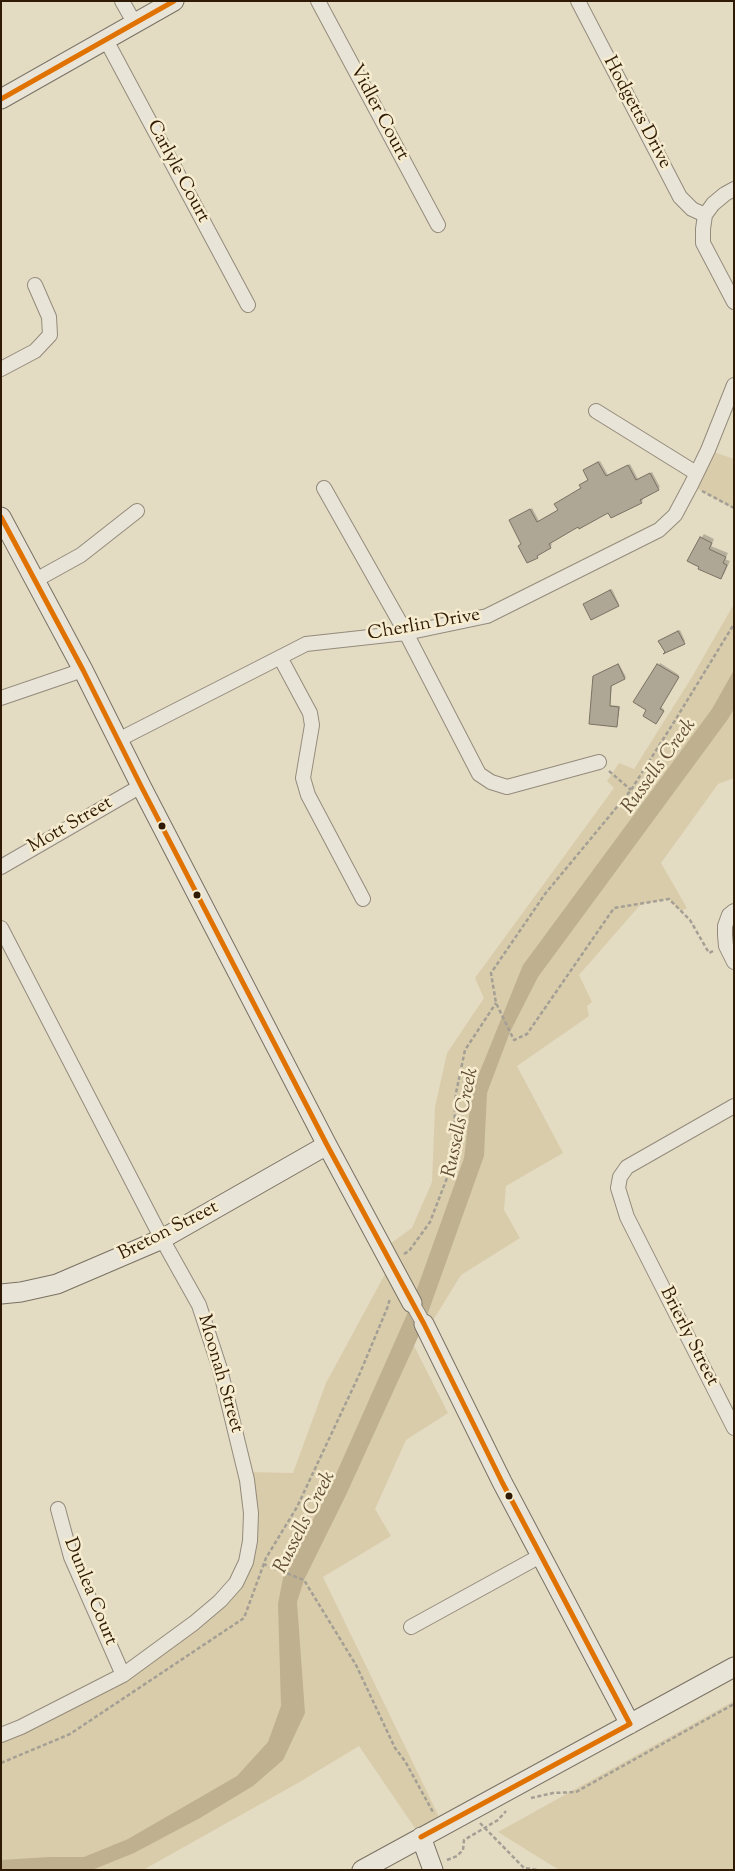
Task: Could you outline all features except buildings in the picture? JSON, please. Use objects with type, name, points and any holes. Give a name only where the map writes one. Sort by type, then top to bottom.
[{"type":"street","points":[[122,1],[135,24]]},
{"type":"street","points":[[1,99],[174,1]]},
{"type":"street","name":"Vidler Court","points":[[318,1],[438,225]]},
{"type":"street","name":"Hodgetts Drive","points":[[578,1],[680,197],[692,209],[705,215]]},
{"type":"street","name":"Carlyle Court","points":[[106,40],[248,305]]},
{"type":"street","points":[[734,189],[713,204],[705,215],[703,228],[703,243],[734,302]]},
{"type":"street","points":[[1,369],[34,351],[50,336],[49,317],[35,285]]},
{"type":"street","name":"Cherlin Drive","points":[[118,740],[281,659],[306,644],[406,633],[487,616],[659,530],[674,515],[708,450],[734,385]]},
{"type":"street","points":[[596,411],[693,479]]},
{"type":"street","points":[[324,488],[406,633],[480,774],[491,782],[507,786],[599,762]]},
{"type":"street","points":[[34,580],[81,555],[137,510]]},
{"type":"street","points":[[1,517],[83,670],[141,786],[418,1314],[502,1482],[630,1724]]},
{"type":"street","points":[[281,659],[310,713],[312,725],[304,778],[308,795],[363,899]]},
{"type":"street","points":[[1,698],[83,670]]},
{"type":"street","name":"Mott Street","points":[[1,867],[141,786]]},
{"type":"street","points":[[734,911],[729,915],[725,926],[726,946],[734,962]]},
{"type":"street","name":"Moonah Street","points":[[1,928],[162,1239],[199,1305],[220,1369],[247,1480],[251,1513],[250,1542],[246,1562],[236,1583],[220,1601],[194,1623],[123,1675],[21,1727],[1,1735]]},
{"type":"street","name":"Brierly Street","points":[[734,1106],[627,1167],[620,1177],[618,1188],[627,1217],[734,1428]]},
{"type":"street","name":"Breton Street","points":[[1,1294],[57,1284],[162,1239],[328,1145]]},
{"type":"street","name":"Dunlea Court","points":[[58,1509],[71,1556],[123,1675]]},
{"type":"street","points":[[411,1627],[542,1555]]},
{"type":"street","points":[[362,1870],[734,1667]]},
{"type":"street","points":[[421,1837],[433,1868]]},
{"type":"path","points":[[693,479],[734,508]]},
{"type":"path","points":[[726,946],[709,953],[690,920],[669,899],[614,908],[527,1034],[514,1040],[496,1003],[491,973],[545,894],[631,790],[734,624]]},
{"type":"path","points":[[599,762],[631,790]]},
{"type":"path","points":[[396,1272],[398,1258],[409,1251],[430,1222],[452,1165],[456,1093],[464,1050],[496,1003]]},
{"type":"path","points":[[263,1564],[304,1580],[356,1665],[395,1748],[405,1762],[441,1827]]},
{"type":"path","points":[[527,1799],[553,1793],[576,1792],[734,1704]]},
{"type":"path","points":[[433,1868],[457,1856],[463,1850],[464,1840],[498,1820],[507,1810]]},
{"type":"path","points":[[469,1811],[524,1868],[538,1870]]},
{"type":"shaded area","points":[[708,450],[734,459],[734,509],[691,485]]},
{"type":"shaded area","points":[[734,604],[734,778],[718,784],[661,863],[687,908],[681,911],[668,899],[641,904],[579,975],[592,1002],[587,1006],[589,1016],[517,1066],[563,1153],[506,1186],[504,1210],[520,1238],[461,1275],[427,1330],[411,1340],[448,1413],[406,1440],[375,1509],[391,1536],[323,1577],[443,1825],[421,1837],[359,1746],[298,1783],[143,1870],[1,1870],[1,1735],[123,1675],[194,1623],[246,1562],[245,1472],[293,1473],[326,1383],[391,1263],[383,1249],[412,1228],[432,1182],[435,1107],[447,1053],[484,998],[475,978],[614,788],[607,781],[619,763],[634,769],[692,677]]},
{"type":"shaded area","points":[[734,670],[734,709],[728,719],[538,977],[510,1032],[487,1093],[484,1156],[424,1324],[346,1495],[304,1580],[297,1602],[305,1713],[283,1760],[253,1786],[200,1818],[134,1853],[92,1870],[1,1870],[1,1860],[84,1857],[128,1839],[237,1776],[268,1742],[281,1706],[278,1604],[284,1573],[329,1490],[412,1303],[464,1158],[472,1091],[523,965],[712,709]]},
{"type":"shaded area","points":[[734,1701],[734,1870],[559,1870],[498,1832]]},
{"type":"transit line","points":[[1,99],[174,1]]},
{"type":"transit line","points":[[1,517],[83,670],[327,1145],[424,1324],[502,1482],[630,1724]]},
{"type":"transit line","points":[[421,1837],[630,1724]]},
{"type":"water label","name":"Russells Creek","points":[[660,767]]},
{"type":"water label","name":"Russells Creek","points":[[462,1123]]},
{"type":"water label","name":"Russells Creek","points":[[306,1523]]}]
